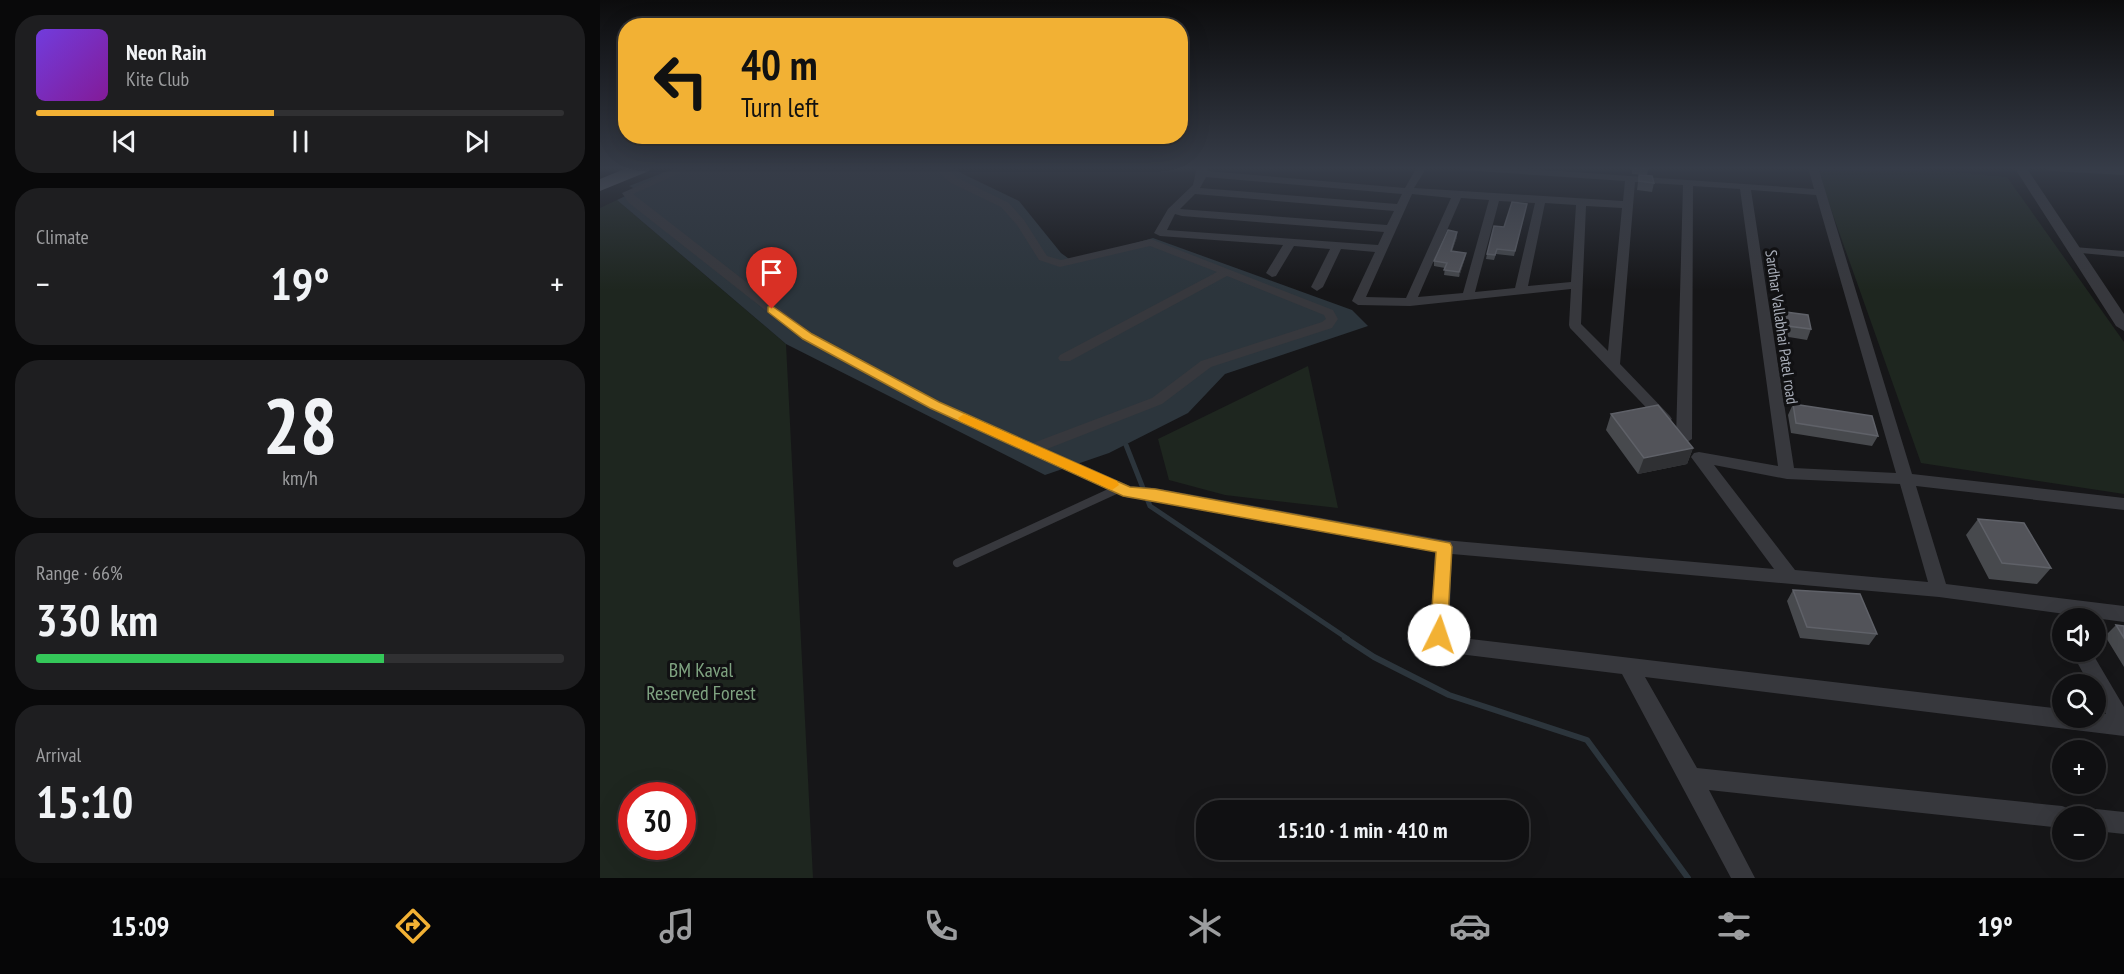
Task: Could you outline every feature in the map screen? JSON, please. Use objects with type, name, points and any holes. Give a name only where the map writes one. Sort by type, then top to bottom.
[{"type":"street","points":[[642,208],[807,336],[935,405],[1124,490],[1444,547],[1939,590],[2052,611]]},
{"type":"street","points":[[1007,208],[1036,245],[1043,258],[1060,264],[1151,242],[1329,313],[1332,319],[1327,325],[1206,364],[1157,401],[1032,449]]},
{"type":"street","points":[[1175,208],[1160,233],[1383,249]]},
{"type":"street","points":[[1401,208],[1358,301],[1410,302],[1577,285]]},
{"type":"street","points":[[1410,302],[1451,208]]},
{"type":"street","points":[[1468,296],[1492,208]]},
{"type":"street","points":[[1521,290],[1539,208]]},
{"type":"street","points":[[1581,208],[1575,325],[1684,439],[1790,577]]},
{"type":"street","points":[[1613,365],[1629,208]]},
{"type":"street","points":[[1684,439],[1688,208]]},
{"type":"street","name":"Sardhar Vallabhai Patel road","points":[[1748,208],[1787,472]]},
{"type":"street","points":[[1825,208],[1939,590]]},
{"type":"street","points":[[2047,208],[2074,250],[2117,306],[2124,326]]},
{"type":"street","points":[[1173,210],[1182,213],[1392,229]]},
{"type":"street","points":[[1272,273],[1291,242]]},
{"type":"street","points":[[1317,287],[1337,246]]},
{"type":"street","points":[[2074,250],[2124,254]]},
{"type":"street","points":[[1065,358],[1226,272]]},
{"type":"street","points":[[1699,457],[1787,472],[1906,479],[2124,504]]},
{"type":"street","points":[[1444,547],[1439,635],[1459,646],[2124,726]]},
{"type":"street","points":[[2106,613],[2124,614]]},
{"type":"street","points":[[2087,662],[2124,726]]},
{"type":"street","points":[[1628,666],[1743,878]]},
{"type":"street","points":[[1690,778],[2052,816]]},
{"type":"street","points":[[2106,821],[2124,824]]},
{"type":"lane","points":[[957,563],[1124,490]]},
{"type":"green space","name":"BM Kaval Reserved Forest","points":[[600,208],[626,208],[786,344],[813,878],[600,878]]},
{"type":"green space","points":[[1831,208],[2029,208],[2124,342],[2124,494],[1921,463]]},
{"type":"green space","points":[[1308,366],[1338,508],[1225,495],[1169,480],[1158,439]]},
{"type":"shaded area","points":[[626,208],[1025,208],[1061,253],[1072,261],[1153,238],[1352,310],[1368,326],[1225,374],[1188,413],[1109,453],[1045,475],[786,344]]},
{"type":"building","points":[[1510,208],[1526,208],[1515,251],[1497,249],[1495,255],[1487,254],[1494,226],[1504,227]]},
{"type":"building","points":[[1448,230],[1457,232],[1451,251],[1466,253],[1459,272],[1444,270],[1447,263],[1434,261]]},
{"type":"building","points":[[1778,311],[1808,315],[1811,329],[1780,325]]},
{"type":"building","points":[[1793,404],[1872,416],[1878,436],[1796,423]]},
{"type":"building","points":[[1658,405],[1693,448],[1644,458],[1611,414]]},
{"type":"building","points":[[1978,519],[2024,523],[2051,568],[2002,563]]},
{"type":"building","points":[[1793,590],[1860,594],[1877,634],[1807,627]]},
{"type":"building","points":[[2116,625],[2124,626],[2124,638]]},
{"type":"waterway","points":[[1126,445],[1150,506],[1348,639]]},
{"type":"waterway","points":[[1345,638],[1374,657],[1449,695],[1587,740],[1688,878]]},
{"type":"slow traffic","points":[[964,418],[1112,485]]},
{"type":"route","points":[[772,309],[807,336],[935,405],[1128,492],[1155,494],[1444,547],[1439,635]]}]
